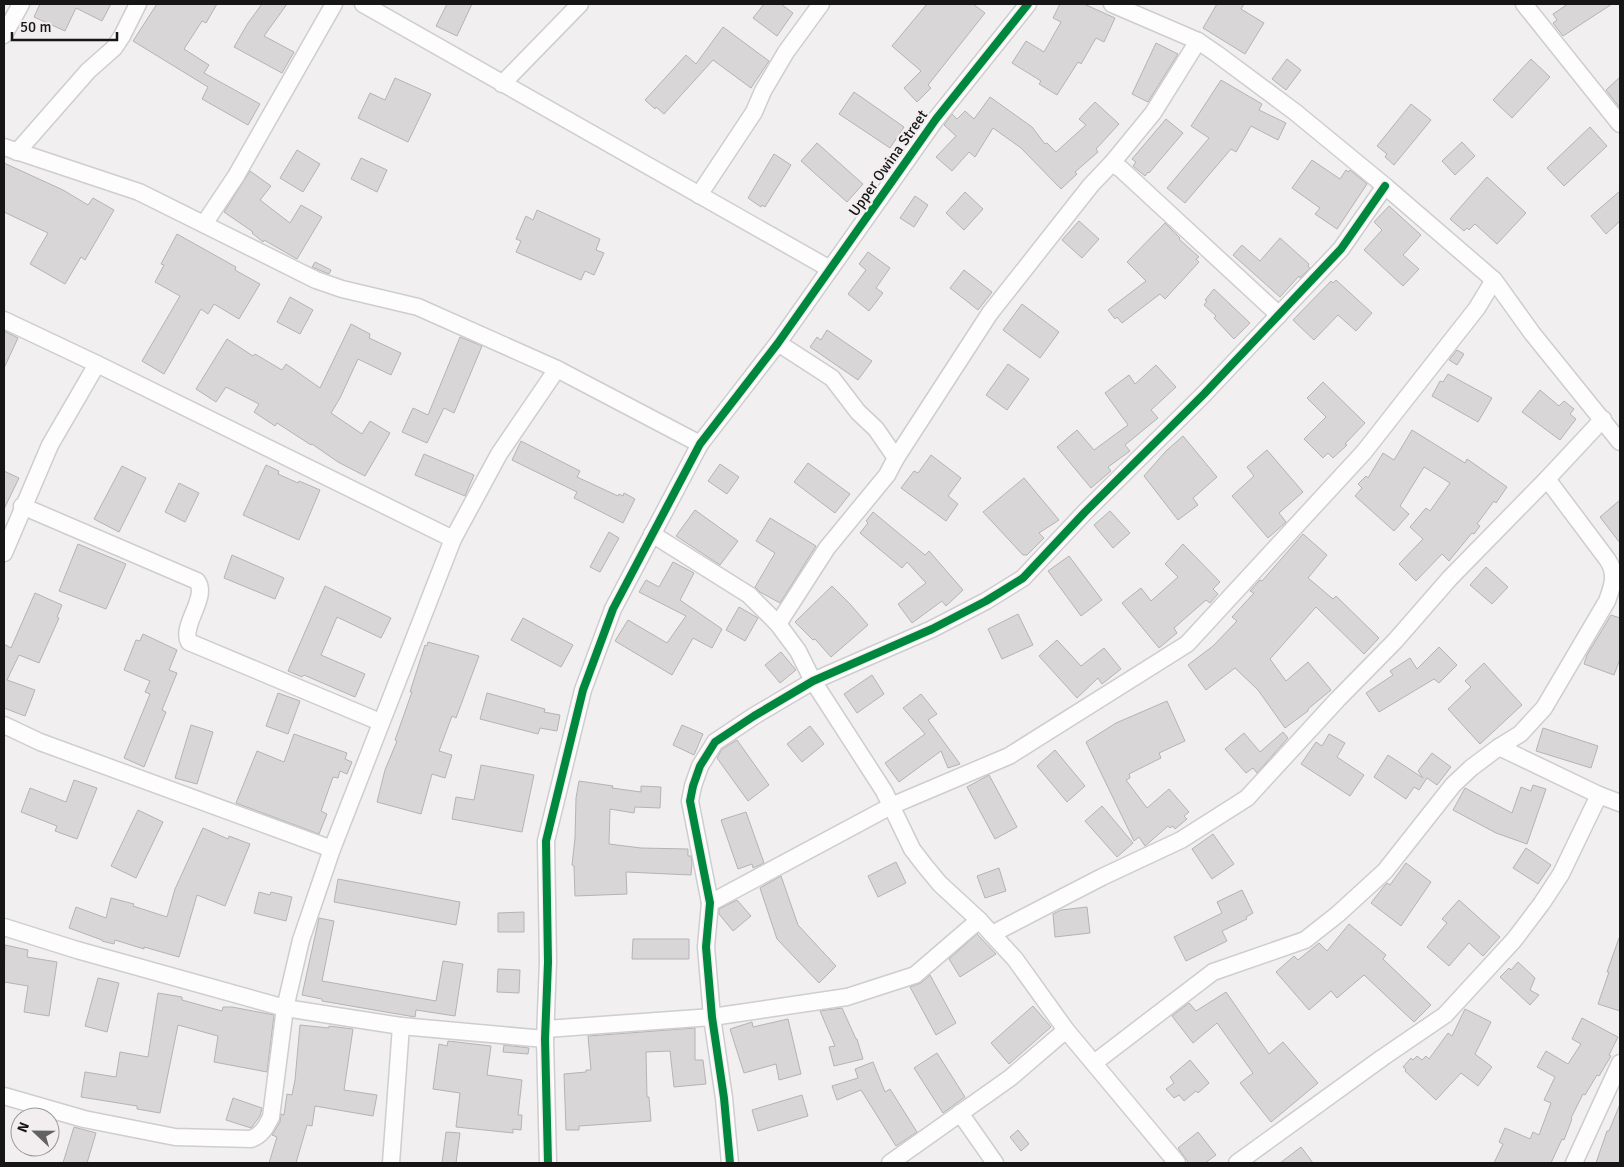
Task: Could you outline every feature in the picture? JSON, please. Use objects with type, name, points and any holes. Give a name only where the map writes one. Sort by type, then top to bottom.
[{"type":"street","points":[[4,35],[21,4]]},
{"type":"street","points":[[204,224],[236,176],[334,4]]},
{"type":"street","points":[[363,4],[830,269]]},
{"type":"street","points":[[502,84],[580,4]]},
{"type":"street","points":[[699,195],[754,112],[786,52],[820,4]]},
{"type":"street","name":"Upper Owina Street","points":[[548,1163],[546,841],[582,690],[614,609],[700,444],[778,343],[936,119],[1028,4]]},
{"type":"street","points":[[1112,4],[1198,41],[1295,112],[1385,186],[1494,280],[1532,333],[1620,442]]},
{"type":"street","points":[[1524,4],[1620,124]]},
{"type":"street","points":[[135,5],[122,36],[114,48],[88,71],[11,149],[139,192],[316,280],[342,289],[418,308],[557,369],[700,444]]},
{"type":"street","points":[[778,624],[826,548],[888,475],[896,458],[990,313],[1091,185],[1112,163],[1153,112],[1198,41]]},
{"type":"street","points":[[1112,163],[1121,169],[1279,315]]},
{"type":"street","points":[[730,1163],[724,1098],[712,1016],[706,947],[710,903],[690,801],[692,786],[700,766],[715,742],[813,681],[932,629],[986,601],[1023,578],[1085,512],[1204,394],[1341,249],[1385,186]]},
{"type":"street","points":[[710,903],[891,806],[1010,756],[1187,644],[1364,452],[1477,308],[1494,280]]},
{"type":"street","points":[[4,320],[452,539]]},
{"type":"street","points":[[778,343],[832,378],[858,412],[876,429],[896,458]]},
{"type":"street","points":[[4,553],[22,506],[50,445],[97,364]]},
{"type":"street","points":[[4,1096],[84,1119],[175,1137],[250,1139],[258,1136],[265,1129],[271,1117],[285,1008],[301,940],[332,849],[380,722],[452,539],[499,454],[557,369]]},
{"type":"street","points":[[992,934],[1102,877],[1182,840],[1247,798],[1337,700],[1395,641],[1450,578],[1603,419]]},
{"type":"street","points":[[1094,1063],[1213,972],[1305,940],[1338,914],[1385,871],[1453,785],[1471,768],[1520,734],[1544,708],[1607,601],[1612,588],[1614,573],[1611,565],[1547,479]]},
{"type":"street","points":[[22,506],[197,581],[200,590],[186,638],[189,642],[380,722]]},
{"type":"street","points":[[652,534],[749,595],[778,624],[798,651],[813,681],[884,791],[912,850],[940,884],[1015,959],[1066,1030],[1177,1163]]},
{"type":"street","points":[[4,725],[40,742],[332,849]]},
{"type":"street","points":[[1499,747],[1599,795],[1620,803]]},
{"type":"street","points":[[1237,1163],[1445,1015],[1514,940],[1542,903],[1560,874],[1599,795]]},
{"type":"street","points":[[4,927],[77,950],[285,1008],[401,1026],[546,1034],[712,1016],[847,997],[916,974],[978,920]]},
{"type":"street","points":[[391,1163],[401,1026]]},
{"type":"street","points":[[890,1163],[1010,1078],[1066,1030]]},
{"type":"street","points":[[1574,1163],[1620,1063]]},
{"type":"street","points":[[960,1114],[995,1163]]},
{"type":"building","points":[[40,4],[111,4],[102,21],[76,8],[65,31],[34,17]]},
{"type":"building","points":[[157,4],[217,4],[206,23],[202,21],[184,49],[209,65],[204,73],[260,104],[248,125],[202,99],[208,87],[133,41]]},
{"type":"building","points":[[262,4],[287,4],[264,36],[294,52],[282,73],[234,47]]},
{"type":"building","points":[[447,4],[472,4],[457,36],[436,26]]},
{"type":"building","points":[[764,4],[781,4],[793,13],[777,36],[753,18]]},
{"type":"building","points":[[927,4],[973,4],[985,13],[928,85],[931,88],[917,102],[904,88],[921,71],[892,46]]},
{"type":"building","points":[[1060,4],[1084,4],[1115,18],[1104,42],[1096,38],[1081,64],[1078,62],[1057,95],[1039,84],[1041,81],[1012,63],[1026,41],[1044,52],[1061,22],[1053,18]]},
{"type":"building","points":[[1217,4],[1244,4],[1241,9],[1264,23],[1245,54],[1203,28]]},
{"type":"building","points":[[1568,4],[1612,4],[1563,36],[1553,23],[1557,20],[1553,14]]},
{"type":"building","points":[[723,27],[769,61],[751,88],[713,60],[664,114],[645,100],[686,55],[696,64]]},
{"type":"building","points":[[1156,43],[1178,54],[1148,102],[1132,94]]},
{"type":"building","points":[[1287,59],[1301,70],[1286,90],[1272,79]]},
{"type":"building","points":[[1531,59],[1550,77],[1512,118],[1493,100]]},
{"type":"building","points":[[1620,77],[1620,108],[1606,90]]},
{"type":"building","points":[[395,78],[431,94],[408,142],[358,118],[370,93],[385,100]]},
{"type":"building","points":[[1221,80],[1262,104],[1259,110],[1286,123],[1278,140],[1251,126],[1236,152],[1231,149],[1185,203],[1167,188],[1209,138],[1191,126]]},
{"type":"building","points":[[854,92],[904,127],[890,148],[839,114]]},
{"type":"building","points":[[990,97],[1032,127],[1045,144],[1047,143],[1056,152],[1086,125],[1079,119],[1095,102],[1119,124],[1096,149],[1098,152],[1075,172],[1077,174],[1061,189],[1021,148],[993,128],[975,157],[969,152],[952,171],[936,157],[956,136],[944,125],[952,114],[957,119],[965,111],[974,119]]},
{"type":"building","points":[[1411,104],[1431,120],[1394,165],[1385,157],[1387,154],[1377,146]]},
{"type":"building","points":[[1166,119],[1183,133],[1145,176],[1133,166],[1136,162],[1132,159]]},
{"type":"building","points":[[1590,127],[1607,146],[1564,186],[1547,168]]},
{"type":"building","points":[[1462,142],[1475,156],[1455,175],[1442,161]]},
{"type":"building","points":[[817,143],[863,184],[847,202],[801,161]]},
{"type":"building","points":[[297,150],[320,164],[303,192],[280,178]]},
{"type":"building","points":[[774,154],[791,165],[765,207],[762,205],[761,207],[748,198]]},
{"type":"building","points":[[361,158],[387,170],[377,192],[351,179]]},
{"type":"building","points":[[1312,160],[1340,179],[1346,170],[1349,172],[1350,170],[1367,184],[1337,229],[1315,214],[1320,208],[1292,188]]},
{"type":"building","points":[[4,163],[63,190],[88,205],[93,198],[114,210],[85,260],[81,257],[65,284],[30,264],[48,233],[4,212]]},
{"type":"building","points":[[250,171],[271,186],[260,200],[290,223],[301,205],[322,217],[297,259],[264,240],[263,242],[253,232],[224,212]]},
{"type":"building","points":[[1487,177],[1526,213],[1497,244],[1475,224],[1469,230],[1467,228],[1464,231],[1450,219]]},
{"type":"building","points":[[1620,191],[1620,221],[1606,234],[1591,216]]},
{"type":"building","points":[[965,192],[983,209],[964,230],[946,213]]},
{"type":"building","points":[[915,196],[928,205],[914,227],[900,218]]},
{"type":"building","points":[[1389,206],[1421,235],[1403,255],[1419,269],[1403,286],[1364,250],[1382,230],[1374,222]]},
{"type":"building","points":[[537,210],[600,239],[596,250],[604,253],[594,275],[585,271],[581,280],[516,252],[521,241],[516,239],[526,216],[533,220]]},
{"type":"building","points":[[1079,221],[1099,239],[1082,258],[1062,240]]},
{"type":"building","points":[[1165,223],[1199,257],[1196,259],[1199,262],[1165,299],[1160,294],[1122,323],[1117,317],[1115,319],[1108,310],[1146,281],[1127,262]]},
{"type":"building","points":[[177,234],[236,267],[235,270],[260,284],[239,319],[214,304],[208,314],[201,309],[164,374],[142,361],[180,296],[155,282],[164,265],[161,264]]},
{"type":"building","points":[[1280,238],[1309,264],[1310,268],[1300,278],[1299,276],[1280,297],[1233,255],[1242,245],[1260,261]]},
{"type":"building","points":[[868,252],[890,268],[876,288],[883,293],[869,311],[848,294],[866,270],[859,264]]},
{"type":"building","points":[[315,262],[331,270],[329,274],[312,267]]},
{"type":"building","points":[[964,270],[992,292],[978,310],[950,288]]},
{"type":"building","points":[[1336,280],[1372,313],[1356,331],[1338,315],[1314,340],[1293,320],[1331,281],[1333,283]]},
{"type":"building","points":[[1214,289],[1250,323],[1234,339],[1214,318],[1216,316],[1204,305],[1207,301],[1205,300]]},
{"type":"building","points":[[290,297],[313,310],[300,334],[277,322]]},
{"type":"building","points":[[1022,304],[1059,332],[1040,358],[1003,330]]},
{"type":"building","points":[[351,324],[370,334],[369,338],[401,353],[391,375],[358,359],[331,413],[362,434],[370,421],[390,433],[365,476],[338,462],[277,423],[275,426],[254,412],[259,404],[226,387],[216,402],[196,389],[227,339],[253,356],[255,354],[282,370],[286,364],[320,388]]},
{"type":"building","points":[[827,330],[872,361],[858,380],[810,347],[817,337],[821,340]]},
{"type":"building","points":[[4,331],[18,338],[4,368]]},
{"type":"building","points":[[460,337],[482,346],[454,413],[444,408],[427,443],[402,432],[413,408],[428,415]]},
{"type":"building","points":[[1457,350],[1464,354],[1457,365],[1449,360]]},
{"type":"building","points":[[1008,364],[1029,379],[1007,410],[986,395]]},
{"type":"building","points":[[1156,365],[1176,387],[1151,410],[1158,418],[1125,445],[1130,451],[1108,467],[1111,471],[1091,488],[1057,447],[1077,430],[1094,450],[1128,425],[1105,393],[1129,375],[1135,384]]},
{"type":"building","points":[[1448,374],[1492,398],[1478,422],[1432,396],[1440,381],[1443,382]]},
{"type":"building","points":[[1323,382],[1365,423],[1345,444],[1347,445],[1333,458],[1328,453],[1323,458],[1304,439],[1326,417],[1307,398]]},
{"type":"building","points":[[1540,390],[1559,406],[1564,401],[1574,409],[1570,414],[1576,419],[1560,440],[1522,412]]},
{"type":"building","points":[[1412,430],[1465,463],[1467,459],[1507,487],[1496,503],[1494,501],[1477,524],[1480,526],[1474,534],[1472,533],[1449,561],[1442,554],[1416,581],[1399,564],[1423,539],[1410,527],[1426,508],[1430,511],[1450,483],[1424,467],[1400,506],[1409,514],[1394,531],[1355,496],[1362,488],[1358,484],[1366,476],[1368,478],[1383,453],[1394,460]]},
{"type":"building","points":[[1183,436],[1217,477],[1193,498],[1198,505],[1178,520],[1144,476],[1166,451]]},
{"type":"building","points":[[521,441],[580,471],[577,477],[618,496],[619,494],[623,496],[624,493],[635,499],[623,523],[574,498],[577,492],[512,460]]},
{"type":"building","points":[[1267,450],[1303,492],[1279,513],[1286,522],[1268,538],[1232,496],[1254,476],[1247,467]]},
{"type":"building","points":[[424,454],[474,475],[465,496],[415,475]]},
{"type":"building","points":[[931,455],[961,478],[948,496],[958,504],[946,521],[901,488],[914,471],[918,473]]},
{"type":"building","points":[[808,463],[850,494],[835,513],[794,482]]},
{"type":"building","points":[[720,464],[739,477],[727,494],[708,481]]},
{"type":"building","points":[[266,465],[279,471],[278,474],[320,490],[299,540],[243,515]]},
{"type":"building","points":[[122,466],[146,478],[119,532],[94,519]]},
{"type":"building","points":[[4,471],[19,478],[4,509]]},
{"type":"building","points":[[1024,478],[1059,520],[1039,533],[1044,538],[1027,555],[1023,555],[983,512]]},
{"type":"building","points":[[179,483],[199,493],[185,522],[165,512]]},
{"type":"building","points":[[1620,500],[1620,543],[1600,517]]},
{"type":"building","points":[[695,510],[738,541],[720,565],[676,536]]},
{"type":"building","points":[[1110,511],[1130,533],[1113,548],[1094,525]]},
{"type":"building","points":[[873,512],[925,555],[929,551],[963,590],[946,606],[942,601],[912,623],[898,604],[926,583],[907,562],[902,568],[860,533],[868,523],[866,521]]},
{"type":"building","points":[[770,518],[816,546],[780,603],[760,592],[755,587],[775,553],[756,541]]},
{"type":"building","points":[[609,532],[619,538],[600,572],[590,567]]},
{"type":"building","points":[[1303,534],[1327,555],[1308,578],[1333,599],[1336,596],[1379,638],[1364,654],[1316,607],[1270,659],[1286,681],[1308,662],[1331,690],[1308,711],[1285,728],[1258,690],[1235,668],[1206,690],[1188,665],[1213,646],[1237,621],[1232,617],[1254,593],[1250,591],[1260,580],[1262,581]]},
{"type":"building","points":[[78,544],[126,564],[106,609],[59,591]]},
{"type":"building","points":[[1183,544],[1220,582],[1213,589],[1218,594],[1210,603],[1206,600],[1174,628],[1177,633],[1159,648],[1122,603],[1141,588],[1151,601],[1178,577],[1165,564]]},
{"type":"building","points":[[232,555],[284,578],[275,599],[224,578]]},
{"type":"building","points":[[1069,556],[1102,600],[1081,616],[1048,571]]},
{"type":"building","points":[[673,562],[694,573],[680,600],[722,629],[712,648],[693,638],[672,675],[615,641],[628,620],[667,643],[686,616],[639,592],[646,580],[659,587]]},
{"type":"building","points":[[1486,567],[1508,587],[1492,604],[1470,585]]},
{"type":"building","points":[[325,586],[391,618],[381,638],[337,617],[321,655],[365,674],[355,697],[304,675],[302,677],[288,671]]},
{"type":"building","points":[[832,586],[868,625],[831,657],[815,639],[813,640],[795,622]]},
{"type":"building","points":[[35,593],[62,605],[57,617],[59,618],[39,663],[19,655],[7,680],[35,690],[25,716],[4,708],[4,644],[11,648]]},
{"type":"building","points":[[739,607],[758,618],[745,641],[726,630]]},
{"type":"building","points":[[1018,614],[1033,645],[1002,659],[988,629]]},
{"type":"building","points":[[1611,615],[1620,618],[1620,659],[1614,675],[1584,664],[1587,655]]},
{"type":"building","points":[[523,618],[573,645],[561,667],[511,640]]},
{"type":"building","points":[[143,634],[177,650],[169,670],[177,673],[162,710],[166,712],[144,767],[124,758],[150,694],[145,692],[150,681],[124,670],[136,640],[140,641]]},
{"type":"building","points":[[1057,640],[1081,666],[1104,648],[1121,669],[1102,684],[1098,678],[1077,698],[1039,656]]},
{"type":"building","points":[[428,642],[479,656],[456,718],[452,716],[439,751],[452,755],[445,778],[432,774],[421,814],[377,802],[385,770],[397,741],[395,740],[412,692],[410,692],[425,645],[427,646]]},
{"type":"building","points":[[1439,647],[1457,665],[1439,683],[1434,679],[1379,712],[1366,693],[1393,675],[1390,671],[1410,658],[1417,669]]},
{"type":"building","points":[[781,652],[796,670],[780,683],[765,665]]},
{"type":"building","points":[[1484,663],[1522,705],[1480,744],[1448,709],[1471,687],[1465,681]]},
{"type":"building","points":[[872,675],[884,694],[857,713],[844,694]]},
{"type":"building","points":[[278,693],[300,701],[288,734],[266,726]]},
{"type":"building","points":[[487,693],[545,709],[544,712],[560,715],[557,731],[540,728],[538,734],[480,719]]},
{"type":"building","points":[[921,694],[937,714],[928,720],[960,764],[948,768],[941,751],[899,782],[885,763],[925,734],[903,708]]},
{"type":"building","points":[[1167,701],[1185,741],[1159,753],[1161,758],[1129,774],[1130,778],[1126,780],[1147,808],[1169,789],[1189,812],[1184,816],[1187,819],[1175,829],[1173,826],[1170,828],[1168,826],[1145,846],[1139,837],[1134,841],[1086,742],[1116,723]]},
{"type":"building","points":[[191,725],[213,732],[197,784],[175,778]]},
{"type":"building","points":[[682,725],[703,734],[694,755],[673,745]]},
{"type":"building","points":[[810,726],[824,744],[802,762],[787,744]]},
{"type":"building","points":[[1543,728],[1598,746],[1591,768],[1536,751]]},
{"type":"building","points":[[1283,732],[1288,738],[1257,773],[1253,768],[1246,773],[1225,749],[1244,733],[1260,752]]},
{"type":"building","points":[[294,734],[347,753],[345,759],[352,762],[347,774],[340,771],[338,778],[333,777],[321,811],[327,814],[319,834],[236,803],[257,751],[284,762]]},
{"type":"building","points":[[1329,734],[1345,743],[1337,757],[1364,775],[1350,796],[1301,764],[1316,742],[1322,746]]},
{"type":"building","points":[[737,740],[769,785],[748,801],[717,758],[722,749]]},
{"type":"building","points":[[1055,750],[1085,786],[1067,802],[1037,766]]},
{"type":"building","points":[[1432,753],[1451,767],[1437,785],[1427,778],[1419,790],[1414,787],[1406,799],[1374,777],[1388,755],[1423,778],[1418,771]]},
{"type":"building","points":[[481,765],[534,775],[522,832],[452,819],[456,797],[474,800]]},
{"type":"building","points":[[989,775],[1017,827],[995,839],[967,787]]},
{"type":"building","points":[[74,780],[97,788],[77,839],[55,831],[57,826],[21,812],[30,788],[66,802]]},
{"type":"building","points":[[579,781],[641,792],[641,786],[661,787],[660,808],[635,807],[634,813],[610,809],[609,844],[641,848],[688,849],[688,856],[691,856],[692,863],[691,875],[626,872],[627,894],[575,896],[574,866],[572,865],[576,798]]},
{"type":"building","points":[[1533,785],[1546,789],[1527,844],[1496,833],[1453,810],[1465,788],[1512,813],[1521,787],[1531,791]]},
{"type":"building","points":[[1102,806],[1133,843],[1117,857],[1085,821]]},
{"type":"building","points":[[138,810],[163,822],[136,878],[111,866]]},
{"type":"building","points":[[746,812],[764,863],[753,868],[752,864],[738,869],[721,820]]},
{"type":"building","points":[[203,828],[228,839],[229,836],[250,844],[225,906],[197,895],[179,957],[115,940],[114,944],[102,941],[69,928],[76,907],[106,918],[111,898],[134,904],[133,906],[167,917],[175,889]]},
{"type":"building","points":[[1213,834],[1234,864],[1212,879],[1192,849]]},
{"type":"building","points":[[1526,848],[1551,865],[1538,884],[1513,868]]},
{"type":"building","points":[[896,862],[906,883],[878,897],[868,876]]},
{"type":"building","points":[[1406,863],[1431,882],[1401,926],[1371,903],[1387,883],[1390,885]]},
{"type":"building","points":[[999,868],[1006,891],[985,898],[977,876]]},
{"type":"building","points":[[781,876],[798,925],[836,966],[819,983],[777,939],[760,888]]},
{"type":"building","points":[[338,879],[460,902],[456,925],[334,902]]},
{"type":"building","points":[[1242,890],[1253,913],[1246,917],[1247,919],[1222,931],[1227,941],[1186,961],[1174,937],[1222,913],[1217,902]]},
{"type":"building","points":[[259,892],[270,895],[271,892],[292,897],[286,921],[254,913]]},
{"type":"building","points":[[737,900],[751,916],[733,931],[719,914],[719,909]]},
{"type":"building","points":[[1459,900],[1500,937],[1483,956],[1469,943],[1449,966],[1427,947],[1447,923],[1442,919]]},
{"type":"building","points":[[1087,907],[1090,933],[1055,937],[1053,914],[1061,910]]},
{"type":"building","points":[[524,912],[524,932],[498,932],[498,913]]},
{"type":"building","points":[[319,918],[334,921],[322,981],[436,1001],[443,961],[463,964],[455,1016],[416,1010],[415,1017],[322,1001],[322,999],[302,995]]},
{"type":"building","points":[[1349,924],[1386,955],[1383,959],[1431,1005],[1414,1022],[1364,975],[1337,998],[1331,991],[1309,1010],[1276,972],[1294,956],[1298,960],[1319,943],[1327,951]]},
{"type":"building","points":[[977,934],[996,954],[960,977],[949,959]]},
{"type":"building","points":[[1620,938],[1620,1011],[1598,1004]]},
{"type":"building","points":[[633,939],[689,939],[689,959],[632,959]]},
{"type":"building","points":[[5,945],[28,950],[27,957],[57,962],[49,1016],[24,1012],[28,986],[4,982]]},
{"type":"building","points":[[1518,962],[1535,978],[1530,990],[1539,995],[1530,1005],[1500,977],[1509,968],[1511,970]]},
{"type":"building","points":[[498,969],[520,970],[519,993],[497,992]]},
{"type":"building","points":[[930,975],[956,1023],[936,1035],[910,987],[921,983]]},
{"type":"building","points":[[98,978],[119,983],[107,1032],[85,1026]]},
{"type":"building","points":[[1226,992],[1269,1054],[1283,1042],[1318,1083],[1271,1122],[1240,1083],[1253,1073],[1217,1023],[1193,1043],[1172,1016],[1189,1003],[1196,1011]]},
{"type":"building","points":[[158,993],[182,997],[182,1000],[222,1011],[223,1007],[232,1007],[274,1015],[267,1072],[214,1062],[218,1036],[178,1025],[160,1113],[137,1109],[137,1106],[81,1097],[85,1072],[116,1077],[120,1052],[148,1057]]},
{"type":"building","points":[[1033,1006],[1051,1027],[1009,1064],[991,1043]]},
{"type":"building","points":[[842,1008],[857,1039],[863,1059],[834,1066],[829,1047],[835,1046],[820,1011]]},
{"type":"building","points":[[1465,1009],[1491,1022],[1475,1054],[1492,1067],[1478,1086],[1461,1073],[1436,1100],[1403,1067],[1411,1058],[1413,1060],[1417,1056],[1422,1060],[1426,1056],[1429,1059],[1448,1033],[1452,1036]]},
{"type":"building","points":[[1582,1018],[1618,1037],[1609,1055],[1611,1056],[1599,1076],[1597,1075],[1585,1095],[1583,1094],[1571,1118],[1564,1140],[1562,1139],[1551,1163],[1494,1163],[1503,1144],[1499,1142],[1505,1128],[1530,1139],[1533,1132],[1539,1135],[1551,1103],[1544,1100],[1555,1077],[1537,1067],[1546,1051],[1568,1064],[1581,1044],[1572,1039]]},
{"type":"building","points":[[788,1019],[801,1074],[779,1080],[776,1064],[744,1073],[730,1029],[752,1022],[753,1027]]},
{"type":"building","points":[[300,1025],[353,1029],[344,1090],[377,1095],[373,1116],[315,1106],[312,1126],[307,1125],[296,1163],[269,1163],[277,1137],[272,1135],[280,1122],[281,1114],[284,1115],[287,1094],[292,1095]]},
{"type":"building","points":[[695,1028],[695,1060],[703,1060],[706,1084],[674,1087],[670,1051],[646,1052],[647,1097],[649,1097],[651,1121],[579,1126],[579,1130],[566,1130],[564,1074],[591,1070],[588,1036]]},
{"type":"building","points":[[448,1041],[491,1046],[487,1075],[522,1080],[518,1115],[522,1115],[521,1130],[513,1129],[513,1133],[456,1127],[460,1093],[433,1089],[439,1044],[447,1046]]},
{"type":"building","points":[[504,1045],[529,1048],[528,1054],[503,1052]]},
{"type":"building","points":[[937,1053],[965,1097],[943,1113],[914,1068]]},
{"type":"building","points":[[1190,1060],[1209,1083],[1198,1093],[1196,1091],[1184,1101],[1179,1095],[1174,1098],[1166,1089],[1174,1083],[1170,1077]]},
{"type":"building","points":[[873,1062],[885,1092],[890,1089],[917,1132],[896,1146],[861,1090],[837,1100],[832,1086],[858,1078],[855,1069]]},
{"type":"building","points":[[802,1095],[808,1116],[758,1131],[752,1110]]},
{"type":"building","points":[[233,1098],[262,1108],[260,1116],[251,1128],[226,1120]]},
{"type":"building","points":[[1620,1104],[1620,1163],[1596,1163],[1607,1131],[1609,1131]]},
{"type":"building","points":[[74,1127],[96,1133],[87,1163],[63,1163]]},
{"type":"building","points":[[1018,1130],[1029,1144],[1021,1151],[1010,1137]]},
{"type":"building","points":[[446,1132],[460,1133],[456,1163],[442,1163]]},
{"type":"building","points":[[1198,1132],[1216,1155],[1205,1163],[1189,1163],[1178,1148]]},
{"type":"building","points":[[1301,1147],[1313,1163],[1280,1163]]},
{"type":"cycle path","points":[[548,1163],[545,1039],[548,962],[546,841],[583,690],[613,609],[700,444],[778,343],[936,119],[1028,4]]},
{"type":"cycle path","points":[[730,1163],[724,1098],[712,1017],[706,947],[710,903],[690,801],[700,766],[715,742],[813,681],[932,629],[986,601],[1023,578],[1085,512],[1204,394],[1341,249],[1385,186]]}]
